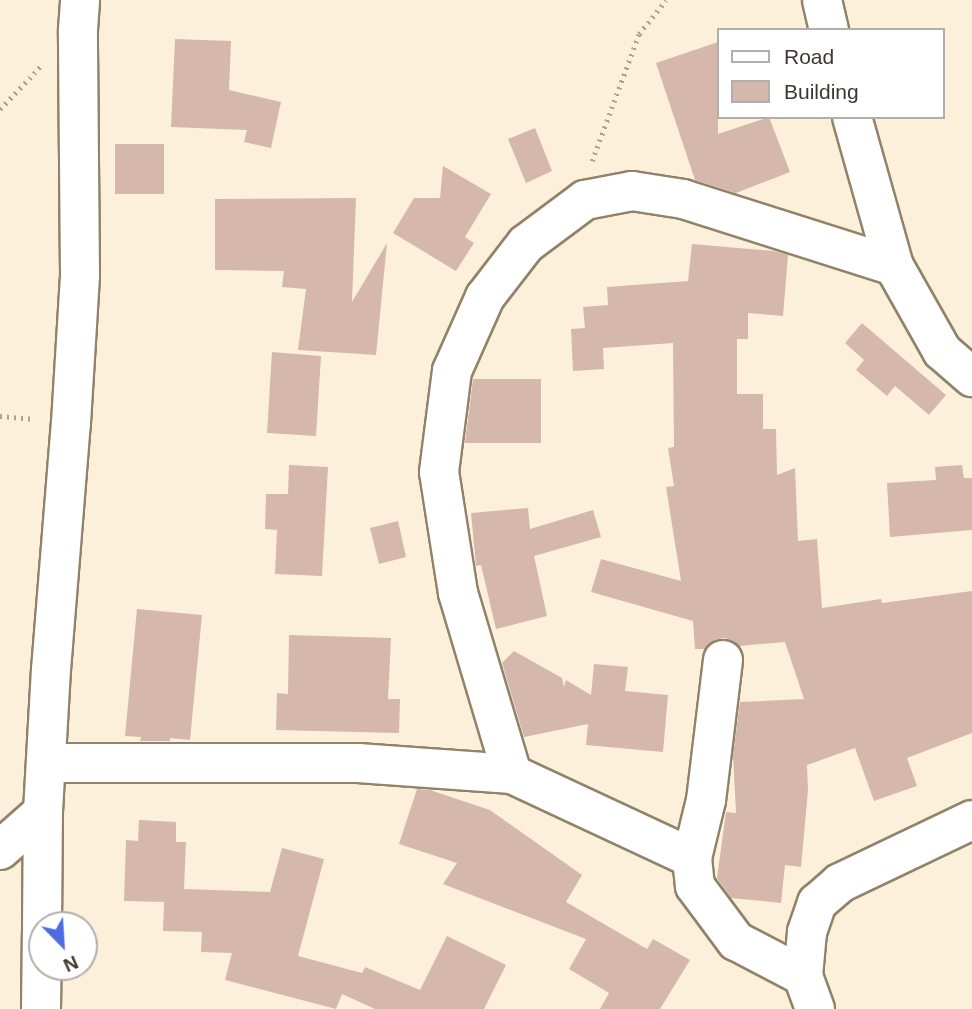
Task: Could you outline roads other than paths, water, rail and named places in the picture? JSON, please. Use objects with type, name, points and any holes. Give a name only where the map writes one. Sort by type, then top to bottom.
[{"type":"street","points":[[42,911],[43,813],[80,275],[80,0]]},
{"type":"street","points":[[822,0],[829,28]]},
{"type":"street","points":[[853,119],[894,266],[942,351],[972,377]]},
{"type":"street","points":[[512,774],[458,593],[439,472],[452,371],[485,297],[526,244],[584,200],[632,191],[683,199],[894,266]]},
{"type":"street","points":[[723,660],[706,800],[692,858],[695,886],[736,940],[809,992]]},
{"type":"street","points":[[46,763],[358,763],[512,774],[692,858]]},
{"type":"street","points":[[0,850],[43,813]]},
{"type":"street","points":[[809,992],[807,932],[817,903],[840,883],[972,820]]},
{"type":"street","points":[[41,981],[41,1009]]}]
